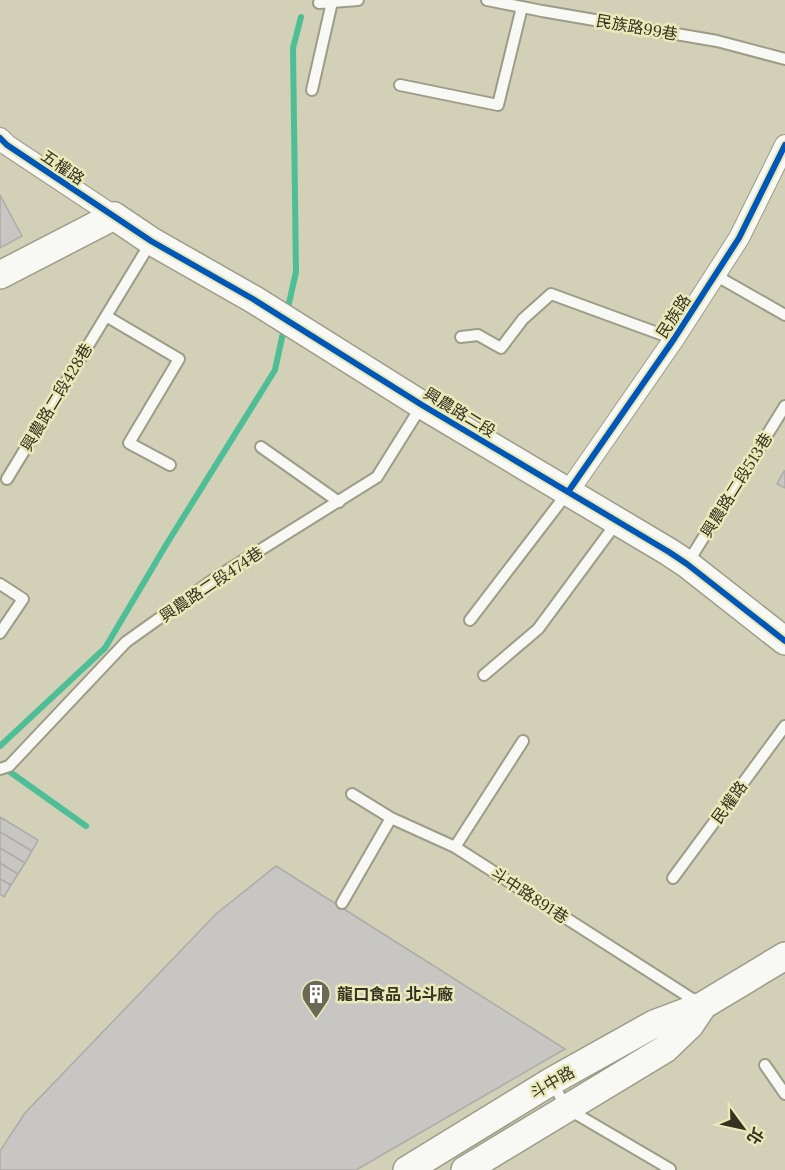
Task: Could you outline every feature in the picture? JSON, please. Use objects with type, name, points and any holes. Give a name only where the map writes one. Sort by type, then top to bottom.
[{"type":"street","name":"五權路","points":[[0,138],[7,145],[114,216]]},
{"type":"street","name":"民族路","points":[[568,492],[674,339],[739,238],[780,167],[785,145]]},
{"type":"street","name":"興農路二段","points":[[114,216],[151,242],[253,299],[422,405],[687,564],[785,641]]},
{"type":"street","points":[[0,274],[114,216]]},
{"type":"street","name":"斗中路","points":[[407,1170],[552,1081],[654,1024],[702,1005],[785,956]]},
{"type":"street","name":"斗中路","points":[[465,1170],[665,1049],[690,1025],[702,1005]]},
{"type":"lane","points":[[320,2],[358,0]]},
{"type":"lane","name":"民族路99巷","points":[[487,0],[717,41],[785,59]]},
{"type":"lane","points":[[542,11],[546,0]]},
{"type":"lane","points":[[312,90],[332,2]]},
{"type":"lane","points":[[400,85],[498,105],[522,7]]},
{"type":"lane","name":"興農路二段428巷","points":[[7,479],[151,242]]},
{"type":"lane","points":[[715,275],[785,315]]},
{"type":"lane","points":[[461,337],[478,335],[501,348],[523,319],[551,294],[674,339]]},
{"type":"lane","points":[[106,316],[179,359],[129,442],[170,465]]},
{"type":"lane","name":"興農路二段474巷","points":[[0,769],[9,766],[126,642],[217,577],[376,477],[422,405]]},
{"type":"lane","name":"興農路二段513巷","points":[[687,564],[785,406]]},
{"type":"lane","points":[[261,447],[339,502]]},
{"type":"lane","name":"民族路","points":[[470,620],[568,492]]},
{"type":"lane","points":[[484,675],[538,629],[617,521]]},
{"type":"lane","points":[[0,584],[23,598],[0,633]]},
{"type":"lane","name":"民權路","points":[[673,878],[785,726]]},
{"type":"lane","points":[[455,847],[523,741]]},
{"type":"lane","name":"斗中路891巷","points":[[352,794],[392,818],[455,847],[702,1005]]},
{"type":"lane","points":[[342,903],[392,818]]},
{"type":"lane","points":[[765,1065],[785,1094]]},
{"type":"lane","points":[[552,1081],[566,1108],[670,1169]]},
{"type":"building","points":[[0,195],[22,236],[0,248]]},
{"type":"building","points":[[785,471],[785,488],[777,484]]},
{"type":"building","points":[[0,817],[38,840],[32,851],[0,832]]},
{"type":"building","points":[[0,832],[32,851],[25,863],[0,848]]},
{"type":"building","points":[[0,848],[25,863],[18,874],[0,863]]},
{"type":"building","points":[[0,863],[18,874],[11,885],[0,879]]},
{"type":"building","name":"龍口食品 北斗廠","points":[[276,866],[565,1049],[356,1170],[0,1170],[0,1151],[25,1113],[216,914]]},
{"type":"building","points":[[0,879],[11,885],[4,897],[0,894]]},
{"type":"waterway","points":[[287,312],[296,272],[293,48],[301,17]]},
{"type":"waterway","points":[[0,746],[105,648],[275,370],[284,328]]},
{"type":"waterway","points":[[3,767],[86,826]]},
{"type":"cycle path","points":[[0,138],[7,145],[151,241],[253,299],[422,405],[669,552],[785,641]]},
{"type":"cycle path","points":[[568,492],[674,339],[739,238],[785,145]]},
{"type":"place","name":"龍口食品 北斗廠","points":[[316,1020]]}]
